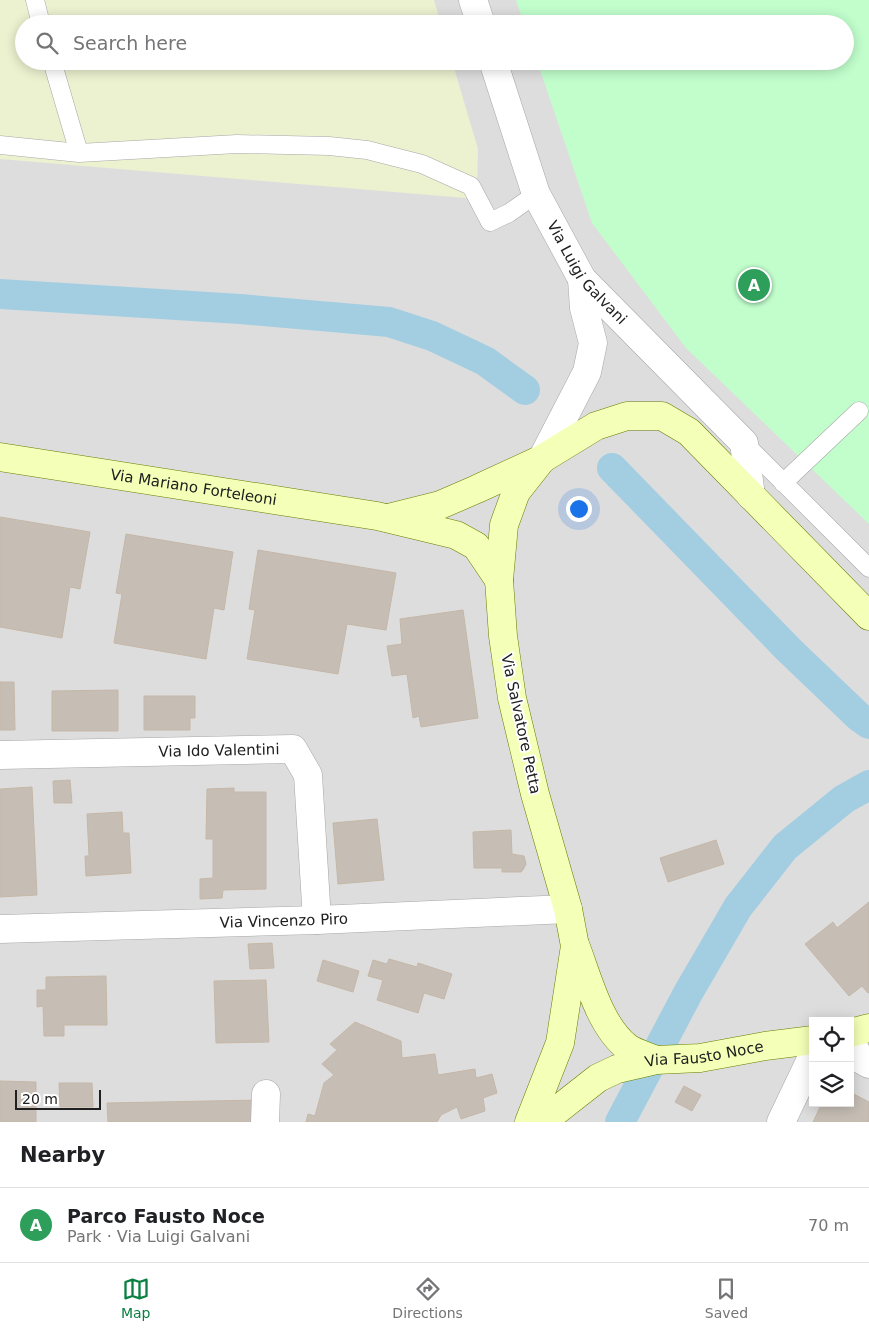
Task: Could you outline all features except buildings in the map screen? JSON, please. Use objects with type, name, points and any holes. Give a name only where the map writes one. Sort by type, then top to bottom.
[{"type":"street","points":[[474,0],[478,15]]},
{"type":"street","name":"Via Luigi Galvani","points":[[496,70],[536,194],[582,279],[744,443]]},
{"type":"street","name":"Via Salvatore Petta","points":[[529,1122],[560,1043],[575,946],[568,910],[535,794],[512,698],[503,636],[499,580],[504,525],[516,492],[542,458],[587,372],[593,343],[584,308],[582,279]]},
{"type":"street","points":[[542,458],[596,426],[627,416],[662,416],[688,432],[869,616]]},
{"type":"street","points":[[744,443],[751,496]]},
{"type":"street","name":"Via Mariano Forteleoni","points":[[0,457],[388,518],[456,535],[476,546],[499,580]]},
{"type":"street","name":"Via Mariano Forteleoni","points":[[388,518],[440,505],[542,458]]},
{"type":"street","name":"Via Ido Valentini","points":[[0,755],[294,749],[308,775],[317,920]]},
{"type":"street","name":"Via Vincenzo Piro","points":[[0,930],[568,910]]},
{"type":"street","points":[[575,946],[596,1001],[612,1033],[628,1048],[656,1060]]},
{"type":"street","points":[[854,1032],[869,1028]]},
{"type":"street","name":"Via Fausto Noce","points":[[542,1122],[598,1078],[618,1069],[656,1060],[700,1058],[765,1046],[809,1040]]},
{"type":"street","points":[[854,1048],[860,1059],[869,1064]]},
{"type":"street","points":[[781,1122],[810,1062]]},
{"type":"street","points":[[265,1122],[266,1094]]},
{"type":"lane","points":[[35,0],[39,15]]},
{"type":"lane","points":[[55,70],[79,153]]},
{"type":"lane","points":[[0,145],[79,153],[237,144],[329,146],[366,150],[422,164],[471,186],[490,222],[509,213],[536,194]]},
{"type":"lane","points":[[783,483],[860,410]]},
{"type":"lane","name":"Via Luigi Galvani","points":[[744,443],[869,568]]},
{"type":"shaded area","points":[[0,0],[869,0],[869,1122],[0,1122]]},
{"type":"green space","points":[[0,0],[434,0],[438,15],[15,15],[15,70],[455,70],[478,149],[477,199],[0,159]]},
{"type":"green space","points":[[516,0],[869,0],[869,524],[686,348],[592,223],[540,70],[854,70],[854,15],[521,15]]},
{"type":"waterway","points":[[0,294],[240,309],[389,322],[432,336],[485,361],[525,390]]},
{"type":"waterway","points":[[612,468],[789,650],[859,717],[869,724]]},
{"type":"waterway","points":[[620,1122],[688,993],[738,907],[785,847],[844,799],[869,785]]},
{"type":"place","name":"Parco Fausto Noce","points":[[754,285]]}]
